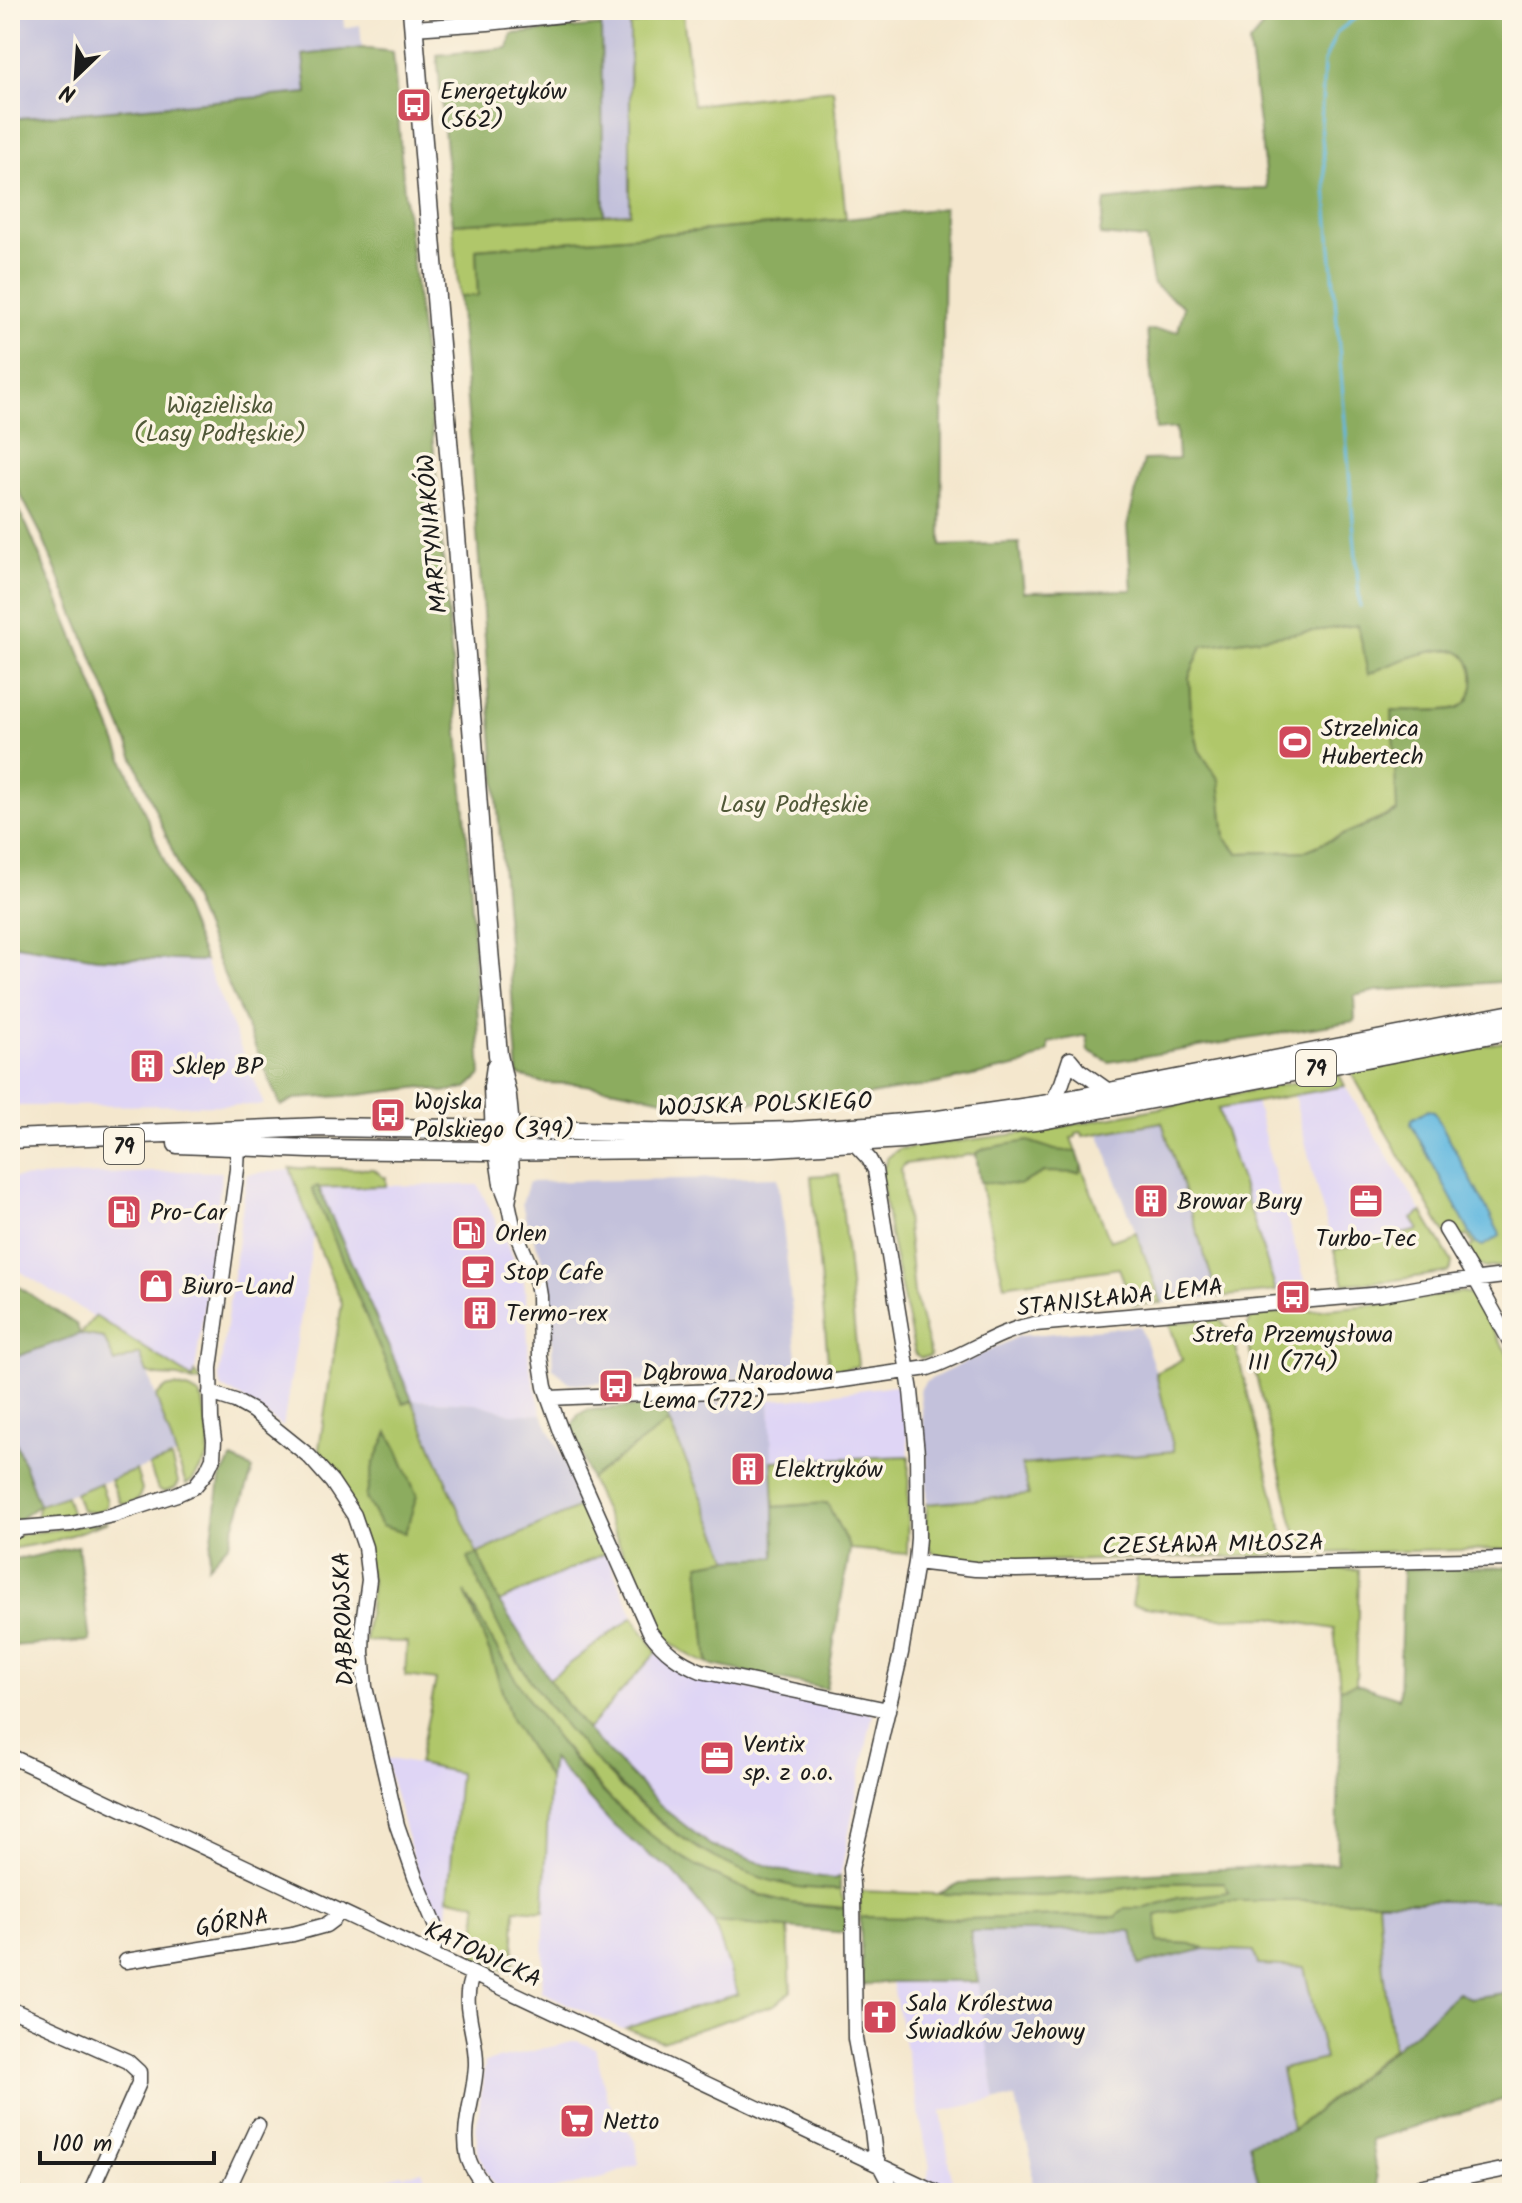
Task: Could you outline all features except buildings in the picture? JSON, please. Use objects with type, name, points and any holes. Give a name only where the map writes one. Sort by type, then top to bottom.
[{"type":"main road","name":"MARTYNIAKÓW","points":[[413,19],[504,1151]]},
{"type":"main road","name":"WOJSKA POLSKIEGO","points":[[10,1139],[333,1127],[703,1133],[794,1131],[938,1120],[1052,1103],[1512,1014]]},
{"type":"main road","name":"WOJSKA POLSKIEGO","points":[[10,1151],[187,1143],[310,1149],[504,1151],[745,1148],[854,1143],[975,1131],[1042,1120],[1512,1030]]},
{"type":"main road","points":[[468,1129],[500,1100],[540,1129]]},
{"type":"street","points":[[413,19],[488,23],[610,10]]},
{"type":"street","points":[[1052,1103],[1070,1059],[1079,1070],[1110,1092]]},
{"type":"street","points":[[875,1170],[887,1140]]},
{"type":"street","points":[[854,1143],[875,1170],[908,1372],[919,1489],[916,1562],[901,1653],[851,1869],[855,2039],[875,2156],[888,2181],[889,2193]]},
{"type":"street","points":[[10,1534],[21,1528],[71,1524],[113,1515],[195,1486],[207,1471],[213,1458],[214,1440],[210,1368],[238,1145]]},
{"type":"street","points":[[504,1151],[501,1184],[513,1226],[537,1283],[540,1357],[549,1398],[643,1619],[657,1642],[677,1660],[701,1671],[888,1710]]},
{"type":"street","points":[[1446,1230],[1512,1345]]},
{"type":"street","name":"STANISŁAWA LEMA","points":[[549,1398],[786,1388],[908,1372],[945,1363],[1003,1332],[1035,1324],[1382,1294],[1512,1275]]},
{"type":"street","name":"DĄBROWSKA","points":[[210,1393],[253,1411],[299,1447],[332,1482],[354,1515],[365,1547],[369,1580],[363,1623],[365,1687],[397,1825],[436,1927],[436,1942],[431,1954]]},
{"type":"street","name":"CZESŁAWA MIŁOSZA","points":[[916,1562],[1016,1570],[1512,1559]]},
{"type":"street","name":"KATOWICKA","points":[[10,1756],[938,2193]]},
{"type":"street","name":"GÓRNA","points":[[126,1961],[293,1934],[326,1925],[340,1911]]},
{"type":"street","points":[[473,1974],[467,1989],[467,2001],[476,2066],[466,2138],[473,2170],[491,2193]]},
{"type":"street","points":[[10,2009],[127,2061],[139,2072],[139,2083],[90,2193]]},
{"type":"street","points":[[217,2193],[230,2185],[258,2125]]},
{"type":"street","points":[[1389,2193],[1512,2168]]},
{"type":"street","points":[[10,2180],[13,2193]]},
{"type":"shaded area","points":[[10,10],[343,10],[344,28],[360,25],[362,48],[304,55],[308,93],[10,119]]},
{"type":"shaded area","points":[[630,25],[630,213],[604,215],[601,26]]},
{"type":"shaded area","points":[[10,944],[97,958],[205,961],[264,1105],[10,1106]]},
{"type":"shaded area","name":"Turbo-Tec","points":[[1345,1086],[1422,1212],[1412,1219],[1420,1230],[1334,1250],[1294,1095]]},
{"type":"shaded area","points":[[1256,1101],[1307,1287],[1276,1291],[1217,1109]]},
{"type":"shaded area","points":[[1162,1122],[1218,1297],[1162,1303],[1099,1133]]},
{"type":"shaded area","points":[[290,1170],[314,1235],[283,1427],[236,1394],[222,1388],[219,1377],[247,1174]]},
{"type":"shaded area","points":[[222,1172],[194,1379],[10,1265],[10,1178]]},
{"type":"shaded area","points":[[778,1177],[799,1377],[571,1384],[553,1368],[549,1273],[526,1221],[522,1203],[529,1182]]},
{"type":"shaded area","points":[[478,1185],[523,1278],[529,1364],[542,1414],[511,1414],[476,1403],[412,1400],[318,1186]]},
{"type":"shaded area","points":[[1140,1326],[1156,1373],[1175,1451],[1023,1465],[1030,1495],[927,1504],[927,1460],[920,1390],[925,1382],[1019,1336]]},
{"type":"shaded area","points":[[80,1334],[104,1338],[115,1363],[141,1354],[177,1456],[39,1505],[10,1426],[10,1359]]},
{"type":"shaded area","points":[[895,1385],[903,1393],[909,1456],[772,1461],[770,1400]]},
{"type":"shaded area","points":[[412,1400],[476,1403],[511,1414],[542,1414],[585,1504],[478,1554]]},
{"type":"shaded area","points":[[770,1400],[776,1557],[729,1559],[662,1405]]},
{"type":"shaded area","points":[[606,1553],[638,1626],[657,1652],[682,1671],[710,1680],[873,1713],[840,1876],[834,1879],[783,1871],[709,1845],[665,1810],[587,1730],[548,1680],[499,1602]]},
{"type":"shaded area","points":[[385,1758],[459,1772],[445,1940],[418,1875]]},
{"type":"shaded area","points":[[552,1758],[614,1826],[672,1870],[714,1922],[738,1994],[620,2028],[542,1992]]},
{"type":"shaded area","points":[[1378,1900],[1512,1901],[1512,1992],[1469,1998],[1393,2048]]},
{"type":"shaded area","points":[[969,1931],[1133,1931],[1139,1965],[1205,1949],[1255,1951],[1259,1965],[1304,1966],[1325,2059],[1281,2069],[1293,2130],[1249,2143],[1261,2193],[1029,2193],[1032,2187],[1032,2161],[1015,2098],[996,2100]]},
{"type":"shaded area","points":[[892,1982],[978,1982],[996,2100],[941,2111],[952,2179],[947,2193],[925,2187],[930,2167]]},
{"type":"shaded area","points":[[577,2041],[595,2048],[608,2101],[635,2141],[639,2164],[603,2178],[548,2193],[500,2193],[479,2155],[476,2131],[485,2062]]},
{"type":"shaded area","points":[[422,2171],[436,2193],[339,2193],[402,2174]]},
{"type":"green space","name":"Lasy Podłęskie","points":[[1277,10],[1512,10],[1512,981],[1376,991],[1354,996],[1355,1021],[1109,1062],[1089,1051],[1087,1035],[1049,1043],[1049,1051],[1024,1065],[851,1098],[687,1104],[616,1089],[543,1083],[518,1075],[459,296],[478,296],[476,249],[846,219],[944,208],[941,546],[1019,543],[1024,592],[1132,590],[1127,526],[1144,460],[1178,459],[1176,428],[1156,430],[1147,330],[1178,331],[1184,307],[1153,284],[1146,239],[1100,235],[1105,201],[1216,189],[1267,189],[1249,43]],"holes":[[[1358,625],[1368,675],[1412,657],[1448,650],[1456,651],[1469,661],[1473,687],[1466,702],[1454,709],[1392,710],[1397,812],[1305,851],[1238,853],[1225,838],[1219,780],[1199,750],[1191,715],[1189,677],[1202,646]]]},
{"type":"green space","points":[[683,13],[693,105],[833,89],[846,219],[476,249],[478,296],[459,296],[453,224],[630,213],[630,25]]},
{"type":"green space","points":[[601,26],[604,215],[453,224],[437,55],[508,48],[512,34]]},
{"type":"green space","name":"Wiązieliska (Lasy Podłęskie)","points":[[362,48],[393,52],[404,191],[429,396],[469,859],[481,1075],[467,1088],[443,1092],[422,1087],[294,1099],[281,1106],[41,534],[10,474],[10,119],[307,93],[303,55]]},
{"type":"green space","points":[[10,496],[27,526],[60,604],[205,961],[97,958],[10,944]]},
{"type":"green space","name":"Strzelnica Hubertech","points":[[1358,624],[1369,674],[1425,653],[1457,651],[1469,661],[1472,669],[1474,678],[1470,695],[1466,702],[1454,709],[1392,710],[1398,811],[1305,851],[1238,853],[1225,838],[1219,780],[1199,750],[1191,715],[1189,677],[1202,645]]},
{"type":"green space","points":[[1512,1040],[1512,1265],[1485,1268],[1475,1262],[1467,1250],[1473,1245],[1467,1235],[1454,1242],[1447,1237],[1351,1072]]},
{"type":"green space","points":[[1339,1074],[1345,1086],[1218,1109],[1276,1291],[1218,1297],[1162,1122],[1083,1136],[1082,1132],[1076,1133],[1076,1137],[1071,1138],[1110,1241],[1136,1232],[1162,1303],[1133,1305],[1119,1268],[1004,1285],[976,1154],[905,1164],[901,1169],[914,1293],[931,1356],[921,1358],[915,1354],[881,1175],[887,1158],[899,1149],[1040,1131]]},
{"type":"green space","points":[[1028,1141],[1055,1150],[1077,1152],[1082,1167],[1079,1173],[1044,1172],[1019,1185],[980,1182],[976,1153],[986,1148]]},
{"type":"green space","points":[[290,1168],[374,1169],[386,1177],[386,1186],[312,1188],[403,1403],[412,1400],[477,1554],[585,1504],[606,1553],[499,1602],[478,1555],[500,1628],[518,1662],[548,1705],[622,1789],[662,1824],[702,1851],[798,1887],[840,1890],[846,1908],[790,1903],[742,1889],[692,1864],[653,1838],[615,1804],[549,1730],[497,1653],[470,1604],[511,1719],[549,1779],[544,1911],[515,1909],[513,1973],[475,1958],[477,1903],[448,1898],[459,1773],[418,1764],[436,1680],[405,1676],[407,1642],[365,1641],[372,1580],[335,1480],[318,1455],[342,1303]]},
{"type":"green space","points":[[839,1174],[858,1366],[829,1372],[811,1176]]},
{"type":"green space","points":[[318,1186],[412,1400],[403,1404],[312,1188]]},
{"type":"green space","points":[[1422,1212],[1452,1262],[1448,1272],[1344,1284],[1334,1250],[1419,1230],[1412,1219]]},
{"type":"green space","points":[[10,1281],[77,1325],[80,1334],[10,1359]]},
{"type":"green space","points":[[1462,1292],[1471,1294],[1512,1361],[1512,1549],[1307,1551],[1297,1538],[1245,1332],[1251,1318]]},
{"type":"green space","points":[[95,1316],[193,1379],[195,1373],[202,1381],[147,1373],[140,1354],[115,1363],[104,1338],[80,1334]]},
{"type":"green space","points":[[1219,1319],[1232,1332],[1285,1540],[1277,1554],[1009,1561],[948,1557],[933,1552],[926,1536],[927,1504],[1029,1495],[1022,1465],[1174,1451],[1156,1373],[1182,1360],[1169,1323]]},
{"type":"green space","points":[[175,1386],[190,1390],[203,1401],[209,1441],[208,1457],[192,1481],[186,1484],[156,1397],[165,1388]]},
{"type":"green space","points":[[662,1405],[669,1422],[590,1479],[572,1426],[578,1415],[587,1410]]},
{"type":"green space","points":[[669,1422],[729,1559],[699,1564],[708,1664],[680,1649],[657,1628],[590,1479]]},
{"type":"green space","points":[[10,1426],[39,1505],[17,1521],[10,1515]]},
{"type":"green space","points":[[388,1432],[417,1496],[405,1533],[381,1526],[366,1498],[373,1465]]},
{"type":"green space","points":[[909,1456],[907,1554],[850,1549],[827,1503],[774,1507],[772,1461]]},
{"type":"green space","points":[[171,1458],[178,1482],[176,1488],[164,1492],[158,1489],[149,1466]]},
{"type":"green space","points":[[232,1459],[253,1469],[229,1543],[208,1566],[220,1479]]},
{"type":"green space","points":[[136,1470],[142,1489],[138,1500],[120,1503],[110,1480]]},
{"type":"green space","points":[[100,1483],[107,1501],[106,1507],[94,1512],[81,1510],[75,1493]]},
{"type":"green space","points":[[66,1496],[73,1518],[47,1521],[38,1517],[39,1505]]},
{"type":"green space","points":[[827,1503],[850,1549],[826,1689],[708,1664],[699,1564],[775,1557],[774,1507]]},
{"type":"green space","points":[[108,1522],[54,1541],[10,1549],[12,1539],[17,1535]]},
{"type":"green space","points":[[78,1546],[90,1641],[10,1646],[10,1559]]},
{"type":"green space","points":[[478,1554],[499,1602],[564,1702],[665,1810],[710,1845],[783,1871],[834,1879],[840,1876],[840,1890],[798,1887],[739,1869],[686,1840],[638,1802],[584,1748],[527,1676],[504,1638],[468,1558]]},
{"type":"green space","points":[[1512,1567],[1512,1901],[1225,1901],[1156,1915],[1158,1942],[1191,1944],[1205,1949],[1139,1965],[1132,1931],[970,1931],[978,1982],[863,1985],[860,1918],[1116,1917],[1125,1908],[1146,1908],[1178,1898],[1229,1892],[1224,1882],[1162,1883],[1042,1896],[938,1894],[960,1883],[1337,1863],[1340,1688],[1356,1684],[1399,1698],[1403,1569]]},
{"type":"green space","points":[[1359,1569],[1356,1684],[1340,1688],[1334,1629],[1270,1617],[1218,1618],[1132,1605],[1137,1573]]},
{"type":"green space","points":[[465,1592],[540,1716],[601,1790],[636,1823],[674,1852],[716,1876],[753,1892],[798,1904],[846,1908],[847,1933],[714,1922],[672,1870],[614,1826],[552,1759],[549,1779],[511,1719],[490,1653]]},
{"type":"green space","points":[[633,1617],[657,1652],[587,1730],[548,1680]]},
{"type":"green space","points":[[1225,1882],[1229,1893],[1178,1898],[1146,1908],[1125,1908],[1116,1917],[860,1918],[859,1891],[1091,1893],[1162,1883]]},
{"type":"green space","points":[[1378,1900],[1393,2048],[1293,2130],[1281,2069],[1325,2059],[1304,1967],[1258,1965],[1254,1951],[1205,1949],[1191,1944],[1158,1942],[1156,1915],[1225,1901]]},
{"type":"green space","points":[[714,1922],[788,1928],[791,1992],[774,2005],[662,2041],[626,2028],[738,1994]]},
{"type":"green space","points":[[1458,1992],[1469,1998],[1512,1992],[1512,2097],[1371,2140],[1378,2187],[1354,2193],[1261,2193],[1249,2142],[1293,2130],[1415,2032]]},
{"type":"water","points":[[1427,1110],[1434,1111],[1499,1232],[1500,1236],[1483,1246],[1476,1244],[1411,1124],[1412,1119]]},
{"type":"waterway","points":[[1360,607],[1321,125],[1324,62],[1337,32],[1366,10]]},
{"type":"place","name":"Energetyków (562)","points":[[414,105]]},
{"type":"place","name":"Strzelnica Hubertech","points":[[1295,742]]},
{"type":"place","name":"Sklep BP","points":[[147,1066]]},
{"type":"place","name":"Wojska Polskiego (399)","points":[[388,1115]]},
{"type":"place","name":"Browar Bury","points":[[1151,1201]]},
{"type":"place","name":"Turbo-Tec","points":[[1366,1201]]},
{"type":"place","name":"Pro-Car","points":[[124,1212]]},
{"type":"place","name":"Orlen","points":[[469,1233]]},
{"type":"place","name":"Stop Cafe","points":[[478,1272]]},
{"type":"place","name":"Biuro-Land","points":[[156,1286]]},
{"type":"place","name":"Strefa Przemysłowa III (774)","points":[[1293,1297]]},
{"type":"place","name":"Termo-rex","points":[[480,1313]]},
{"type":"place","name":"Dąbrowa Narodowa Lema (772)","points":[[616,1386]]},
{"type":"place","name":"Elektryków","points":[[748,1469]]},
{"type":"place","name":"Ventix sp. z o.o.","points":[[717,1758]]},
{"type":"place","name":"Sala Królestwa Świadków Jehowy","points":[[880,2017]]},
{"type":"place","name":"Netto","points":[[577,2121]]}]
